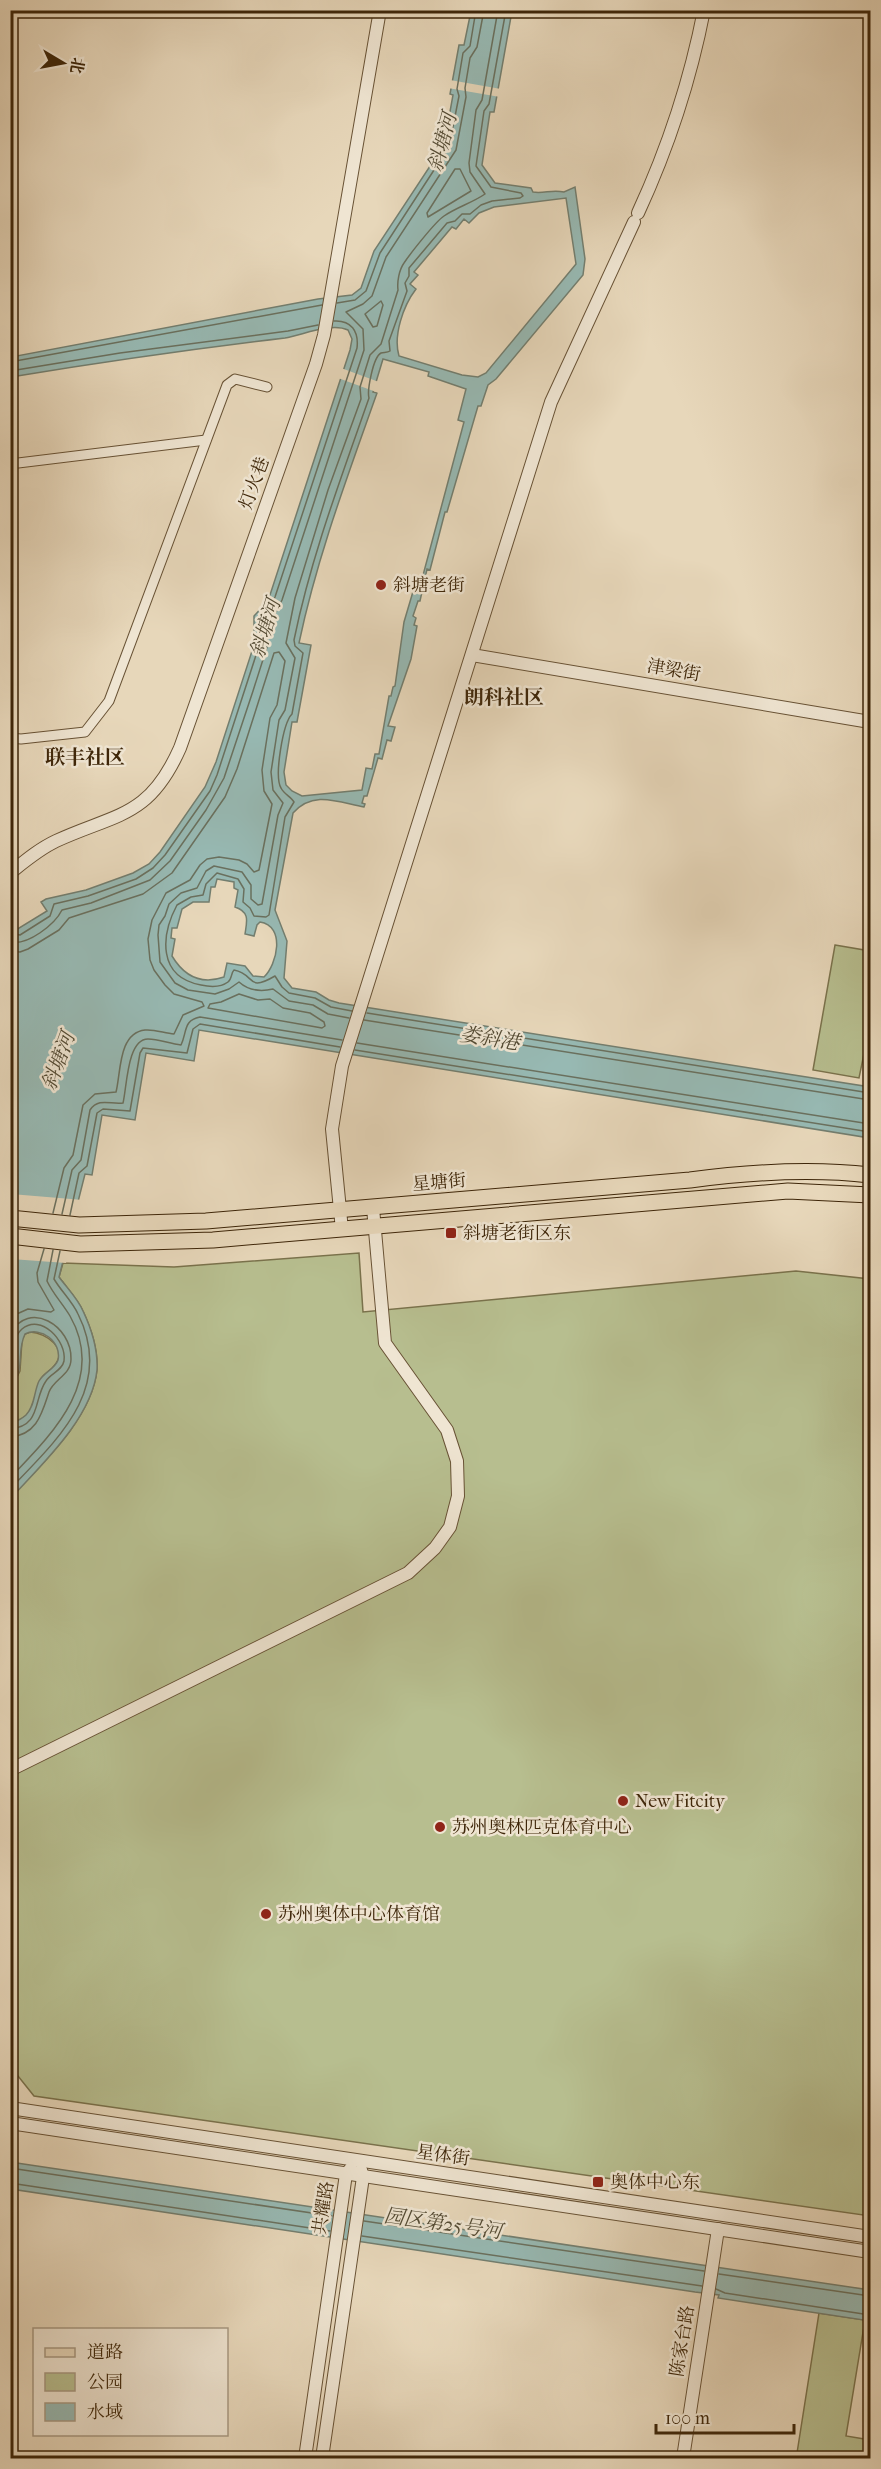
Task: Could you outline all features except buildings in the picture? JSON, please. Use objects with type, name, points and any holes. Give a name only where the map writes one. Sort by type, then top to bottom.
[{"type":"main road","name":"星塘街","points":[[10,1218],[79,1225],[206,1221],[690,1180],[742,1173],[788,1171],[870,1174]]},
{"type":"main road","points":[[10,1236],[80,1244],[213,1240],[788,1191],[870,1195]]},
{"type":"street","name":"灯火巷","points":[[10,873],[54,842],[117,818],[131,810],[158,788],[170,770],[180,748],[316,364],[324,335],[380,10]]},
{"type":"street","points":[[342,1230],[332,1129],[342,1066],[551,402],[674,130],[694,60],[704,10]]},
{"type":"street","points":[[10,738],[21,739],[85,732],[109,701],[227,385],[231,381],[240,380],[267,387]]},
{"type":"street","points":[[10,464],[206,440]]},
{"type":"street","name":"津梁街","points":[[472,655],[870,722]]},
{"type":"street","points":[[10,1770],[408,1573],[444,1536],[453,1519],[458,1496],[457,1461],[447,1430],[385,1343],[373,1208]]},
{"type":"street","name":"星体街","points":[[10,2108],[870,2237]]},
{"type":"street","name":"星体街","points":[[10,2123],[870,2252]]},
{"type":"street","name":"共耀路","points":[[305,2458],[346,2174],[358,2160]]},
{"type":"street","name":"共耀路","points":[[322,2458],[363,2177],[358,2160]]},
{"type":"street","name":"陈家台路","points":[[683,2458],[718,2229]]},
{"type":"green space","points":[[835,945],[870,951],[870,1044],[866,1044],[859,1078],[813,1070]]},
{"type":"green space","name":"苏州奥林匹克体育中心","points":[[359,1253],[363,1312],[796,1271],[870,1279],[870,2216],[34,2096],[10,2066],[10,1498],[76,1423],[93,1388],[97,1370],[95,1347],[86,1318],[78,1302],[59,1277],[63,1263],[174,1267]]},
{"type":"green space","points":[[30,1332],[43,1335],[54,1343],[59,1354],[58,1360],[41,1379],[30,1411],[11,1425],[11,1388],[20,1371],[22,1340],[25,1334]]},
{"type":"green space","points":[[819,2313],[865,2320],[846,2436],[870,2440],[870,2458],[834,2458],[797,2453]]},
{"type":"water","points":[[471,11],[512,11],[494,112],[490,112],[482,165],[495,183],[531,188],[533,192],[564,192],[575,187],[585,259],[583,275],[496,379],[488,385],[481,406],[478,406],[447,512],[445,512],[430,570],[427,569],[420,601],[418,601],[413,616],[416,618],[414,625],[417,626],[411,659],[388,726],[395,727],[391,741],[387,740],[382,759],[378,758],[367,796],[364,796],[362,803],[365,804],[364,807],[317,800],[301,806],[293,813],[275,910],[287,941],[284,978],[292,988],[316,992],[339,1003],[870,1087],[870,1138],[199,1030],[194,1061],[146,1053],[135,1120],[102,1115],[92,1175],[85,1174],[59,1277],[81,1307],[91,1332],[97,1363],[93,1388],[76,1423],[51,1455],[11,1498],[11,1425],[29,1411],[39,1381],[57,1363],[58,1353],[54,1342],[44,1334],[31,1332],[25,1334],[22,1341],[20,1367],[11,1388],[11,922],[16,930],[47,911],[41,902],[46,899],[86,890],[133,873],[149,864],[160,852],[205,787],[216,762],[254,645],[254,616],[270,595],[352,339],[348,330],[325,328],[285,338],[11,377],[11,357],[318,299],[352,295],[361,288],[374,251],[444,145],[459,45],[464,45]],"holes":[[[566,198],[576,264],[486,373],[478,377],[462,375],[399,356],[398,330],[403,312],[416,289],[410,284],[418,275],[414,272],[452,227],[456,229],[464,219],[469,223],[479,213],[494,207]],[[383,359],[429,372],[428,376],[466,389],[458,420],[464,422],[422,579],[417,578],[404,622],[395,686],[389,696],[379,754],[375,754],[372,769],[366,768],[362,790],[302,796],[286,785],[284,772],[292,722],[297,722],[311,645],[299,643],[324,548],[377,393],[373,392]],[[217,879],[234,882],[234,888],[238,890],[235,907],[240,909],[246,918],[245,934],[254,936],[260,922],[268,925],[273,931],[277,946],[273,964],[264,977],[253,976],[245,966],[227,963],[224,977],[201,979],[188,974],[172,956],[175,939],[171,938],[172,928],[177,928],[182,909],[193,902],[209,902],[211,887],[215,887]]]},
{"type":"water","points":[[10,2162],[870,2290],[870,2321],[718,2298],[719,2295],[11,2189]]},
{"type":"pier","points":[[450,80],[501,89],[500,97],[448,88]]},
{"type":"pier","points":[[341,368],[379,382],[377,390],[379,393],[338,378]]},
{"type":"pier","points":[[11,1194],[83,1200],[66,1263],[11,1259]]},
{"type":"place","name":"斜塘老街","points":[[381,585]]},
{"type":"place","name":"斜塘老街区东","points":[[451,1233]]},
{"type":"place","name":"New Fitcity","points":[[623,1801]]},
{"type":"place","name":"苏州奥林匹克体育中心","points":[[440,1827]]},
{"type":"place","name":"苏州奥体中心体育馆","points":[[266,1914]]},
{"type":"place","name":"奥体中心东","points":[[598,2182]]},
{"type":"district","name":"朗科社区","points":[[504,697]]},
{"type":"district","name":"联丰社区","points":[[85,757]]},
{"type":"water label","name":"斜塘河","points":[[442,142]]},
{"type":"water label","name":"斜塘河","points":[[265,628]]},
{"type":"water label","name":"娄斜港","points":[[490,1038]]},
{"type":"water label","name":"斜塘河","points":[[58,1061]]},
{"type":"water label","name":"园区第25号河","points":[[443,2223]]}]
